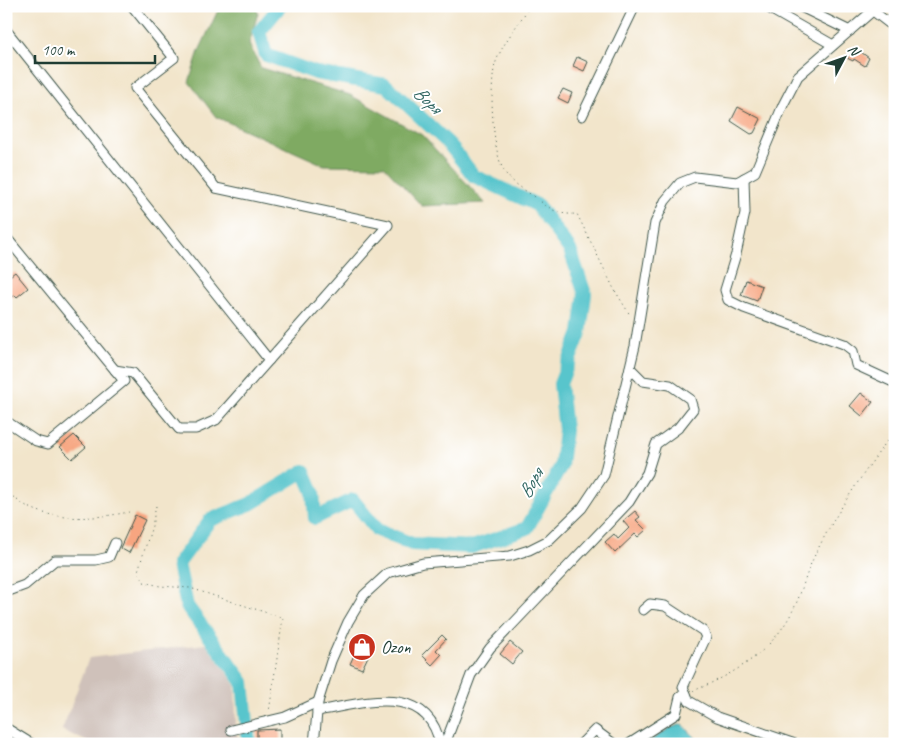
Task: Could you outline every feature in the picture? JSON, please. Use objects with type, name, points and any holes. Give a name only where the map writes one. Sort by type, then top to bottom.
[{"type":"street","points":[[115,370],[134,374],[179,429],[196,429],[216,420],[388,225],[216,188],[135,88],[174,58],[132,6]]},
{"type":"street","points":[[582,116],[635,6]]},
{"type":"street","points":[[765,6],[833,45]]},
{"type":"street","points":[[798,6],[850,30]]},
{"type":"street","points":[[314,744],[317,706],[331,661],[348,622],[364,595],[388,573],[423,563],[510,556],[549,540],[582,508],[604,475],[638,329],[655,223],[665,201],[680,183],[696,177],[737,182],[755,172],[783,105],[798,76],[875,8],[895,28]]},
{"type":"street","points":[[6,30],[269,360]]},
{"type":"street","points":[[744,178],[744,213],[736,254],[725,290],[728,300],[744,308],[844,344],[853,351],[856,365],[895,383]]},
{"type":"street","points":[[6,237],[124,381],[48,444],[36,441],[6,421]]},
{"type":"street","points":[[445,744],[471,675],[490,648],[629,502],[647,473],[656,444],[678,428],[693,409],[690,399],[670,385],[642,381],[630,368]]},
{"type":"street","points":[[6,592],[25,585],[55,560],[96,560],[109,557],[116,543]]},
{"type":"street","points":[[643,610],[650,604],[665,606],[703,631],[706,638],[683,687],[689,702],[717,717],[795,744]]},
{"type":"street","points":[[630,744],[676,714],[680,697],[686,694]]},
{"type":"street","points":[[231,730],[285,717],[317,706],[392,700],[405,702],[425,713],[438,731],[440,744]]},
{"type":"street","points":[[6,728],[32,744]]},
{"type":"street","points":[[581,744],[595,730],[614,744]]},
{"type":"path","points":[[530,6],[495,64],[492,84],[494,136],[505,173],[561,215],[577,214],[614,289],[638,329]]},
{"type":"path","points":[[686,694],[729,676],[756,657],[776,635],[792,612],[813,559],[859,479],[895,430]]},
{"type":"path","points":[[6,490],[12,496],[45,514],[86,518],[130,512]]},
{"type":"path","points":[[156,506],[138,571],[144,582],[160,586],[190,588],[283,618],[265,721]]},
{"type":"shaded area","points":[[206,644],[235,684],[236,732],[240,744],[92,744],[62,730],[89,658]]},
{"type":"green space","points":[[220,6],[256,6],[258,13],[249,44],[261,68],[350,95],[422,135],[485,203],[422,206],[384,166],[324,165],[216,117],[189,82],[199,51]]},
{"type":"water","points":[[682,724],[696,738],[693,744],[645,744],[670,728]]},
{"type":"building","points":[[854,47],[869,58],[865,66],[854,59],[853,61],[847,58]]},
{"type":"building","points":[[577,57],[588,62],[584,71],[573,66]]},
{"type":"building","points":[[563,89],[572,93],[568,103],[558,98]]},
{"type":"building","points":[[738,107],[761,119],[754,133],[751,134],[731,121]]},
{"type":"building","points":[[15,272],[28,288],[17,297],[15,295],[11,298],[6,293],[6,279]]},
{"type":"building","points":[[746,280],[762,286],[757,301],[741,295]]},
{"type":"building","points":[[861,393],[873,402],[862,416],[850,406]]},
{"type":"building","points":[[74,435],[86,447],[72,459],[60,447]]},
{"type":"building","points":[[635,511],[640,517],[636,520],[646,530],[638,537],[635,534],[615,553],[605,542],[614,534],[618,539],[629,528],[623,521]]},
{"type":"building","points":[[135,515],[145,520],[129,553],[120,548]]},
{"type":"building","points":[[442,635],[446,639],[436,650],[441,655],[432,665],[422,655]]},
{"type":"building","points":[[510,642],[522,652],[512,664],[500,654]]},
{"type":"building","points":[[359,644],[371,650],[362,669],[350,664]]},
{"type":"building","points":[[280,729],[280,741],[257,741],[257,730]]},
{"type":"waterway","name":"Воря","points":[[249,744],[243,682],[187,606],[178,564],[210,520],[250,504],[304,471],[313,492],[315,518],[353,500],[377,530],[412,544],[472,547],[527,528],[561,466],[565,430],[560,384],[580,333],[585,294],[570,250],[537,205],[474,176],[448,143],[386,85],[316,73],[266,55],[259,32],[280,6]]},
{"type":"place","name":"Ozon","points":[[362,647]]}]
